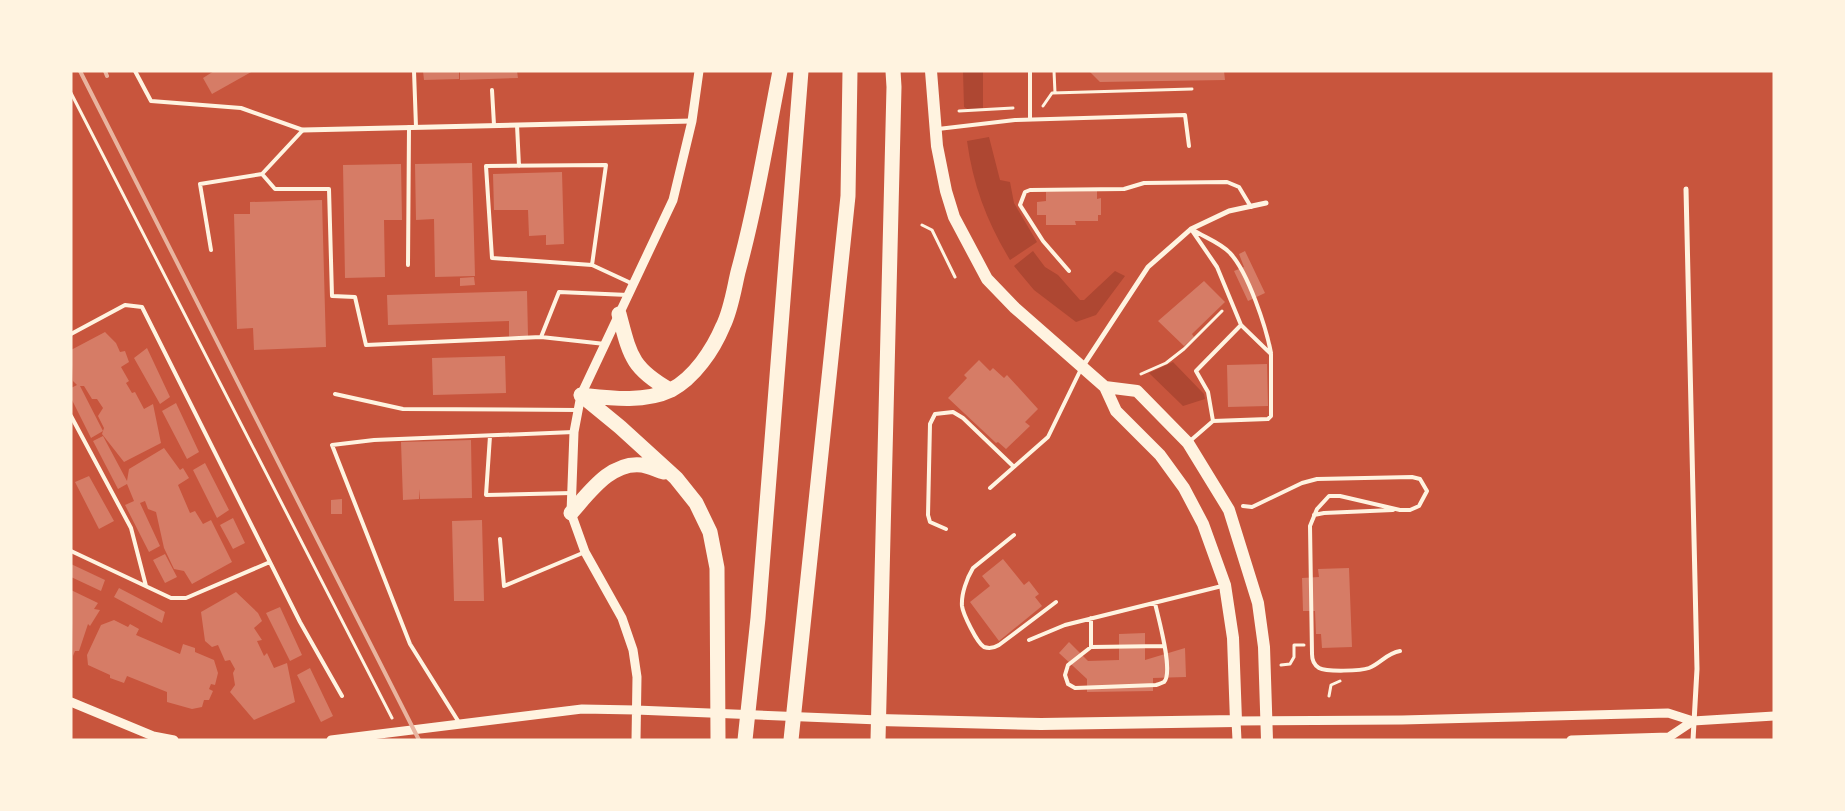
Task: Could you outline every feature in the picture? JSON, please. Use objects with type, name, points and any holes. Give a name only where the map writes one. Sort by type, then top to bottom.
[{"type":"highway","points":[[581,395],[618,399],[670,390],[688,376],[711,352],[724,325],[744,250],[780,71]]},
{"type":"highway","points":[[745,740],[758,618],[801,71]]},
{"type":"highway","points":[[790,740],[848,196],[850,71]]},
{"type":"highway","points":[[878,740],[894,97],[893,71]]},
{"type":"highway","points":[[619,314],[635,363],[648,377],[670,390]]},
{"type":"highway","points":[[581,395],[620,427],[668,473],[676,478],[696,503],[710,532],[717,568],[718,740]]},
{"type":"highway","points":[[571,513],[602,479],[617,470],[641,465],[668,473]]},
{"type":"main road","points":[[879,720],[1041,724],[1236,722],[1233,638],[1225,585],[1206,531],[1184,488],[1160,455],[1116,411],[1105,386],[1015,308],[987,279],[954,217],[946,191],[936,129],[931,71]]},
{"type":"main road","points":[[1105,386],[1137,391],[1188,443],[1229,510],[1258,603],[1264,647],[1267,740]]},
{"type":"street","points":[[636,740],[636,678],[633,650],[622,618],[586,552],[571,513],[574,432],[581,395],[673,200],[692,121],[699,71]]},
{"type":"street","points":[[303,130],[692,121]]},
{"type":"street","points":[[1686,189],[1697,669],[1693,740]]},
{"type":"street","points":[[1082,366],[1148,267],[1191,229],[1229,211],[1266,203]]},
{"type":"street","points":[[71,702],[153,736],[174,740]]},
{"type":"street","points":[[336,740],[582,709],[879,720]]},
{"type":"street","points":[[1236,740],[1236,722],[1668,713],[1693,720],[1774,716]]},
{"type":"street","points":[[1571,740],[1669,737],[1693,720]]},
{"type":"lane","points":[[135,71],[151,101],[241,108],[303,130],[262,174],[200,184],[211,250]]},
{"type":"lane","points":[[414,71],[416,127]]},
{"type":"lane","points":[[1030,71],[1030,120]]},
{"type":"lane","points":[[492,90],[494,125]]},
{"type":"lane","points":[[936,129],[1030,120],[1185,115],[1189,146]]},
{"type":"lane","points":[[517,125],[519,166]]},
{"type":"lane","points":[[408,265],[409,127]]},
{"type":"lane","points":[[592,265],[606,165],[486,166],[492,258],[592,265],[633,284]]},
{"type":"lane","points":[[262,174],[275,189],[329,189],[332,296],[355,297],[366,345],[541,337],[605,344]]},
{"type":"lane","points":[[1069,271],[1043,241],[1020,205],[1025,192],[1030,190],[1124,189],[1144,183],[1227,182],[1239,187],[1251,206]]},
{"type":"lane","points":[[1191,229],[1217,267],[1241,325],[1272,354]]},
{"type":"lane","points":[[1188,443],[1213,421],[1268,419],[1271,416],[1272,354],[1266,328],[1243,275],[1230,252],[1191,229]]},
{"type":"lane","points":[[541,337],[559,292],[628,295]]},
{"type":"lane","points":[[71,334],[125,305],[142,308],[270,562],[342,696]]},
{"type":"lane","points":[[1213,421],[1208,392],[1196,371],[1241,325]]},
{"type":"lane","points":[[990,488],[1048,437],[1082,366]]},
{"type":"lane","points":[[335,394],[403,409],[578,410]]},
{"type":"lane","points":[[946,529],[930,522],[928,515],[930,424],[935,414],[953,412],[963,418],[1013,466]]},
{"type":"lane","points":[[71,416],[131,528],[146,586]]},
{"type":"lane","points":[[460,724],[410,644],[332,445],[574,432]]},
{"type":"lane","points":[[490,436],[486,495],[572,493]]},
{"type":"lane","points":[[1242,506],[1252,507],[1302,483],[1317,479],[1412,477],[1420,479],[1426,491],[1423,502],[1410,510],[1314,515]]},
{"type":"lane","points":[[1400,510],[1334,495],[1325,499],[1314,515],[1310,526],[1311,645],[1314,663],[1319,668],[1327,670],[1365,669],[1386,656],[1400,651]]},
{"type":"lane","points":[[1014,535],[973,568],[969,575],[962,607],[979,642],[984,647],[993,648],[999,645],[1056,602]]},
{"type":"lane","points":[[500,539],[504,586],[586,552]]},
{"type":"lane","points":[[71,551],[171,598],[186,598],[270,562]]},
{"type":"lane","points":[[1029,640],[1065,625],[1225,585]]},
{"type":"lane","points":[[1155,603],[1164,646],[1167,675],[1164,681],[1156,685],[1075,688],[1068,684],[1065,675],[1068,665],[1091,647],[1164,646]]},
{"type":"lane","points":[[1091,618],[1091,647]]},
{"type":"path","points":[[1054,71],[1055,93]]},
{"type":"path","points":[[1043,106],[1052,93],[1192,89]]},
{"type":"path","points":[[71,93],[392,718]]},
{"type":"path","points":[[959,111],[1013,108]]},
{"type":"path","points":[[922,225],[932,230],[955,277]]},
{"type":"path","points":[[1141,374],[1166,363],[1184,349],[1222,311]]},
{"type":"path","points":[[1281,665],[1290,664],[1293,660],[1294,645],[1311,645]]},
{"type":"shaded area","points":[[963,71],[983,71],[983,108],[969,110],[964,107]]},
{"type":"shaded area","points":[[989,137],[1000,180],[1010,182],[1014,203],[1037,242],[1010,260],[994,232],[982,203],[973,173],[967,141]]},
{"type":"shaded area","points":[[1033,251],[1045,267],[1058,275],[1080,300],[1084,300],[1115,271],[1125,276],[1096,315],[1076,322],[1034,290],[1014,266]]},
{"type":"shaded area","points":[[1173,362],[1204,394],[1205,399],[1183,406],[1149,373]]},
{"type":"building","points":[[214,71],[253,71],[212,94],[203,78]]},
{"type":"building","points":[[423,71],[459,71],[459,79],[424,80]]},
{"type":"building","points":[[460,71],[517,71],[518,78],[460,80]]},
{"type":"building","points":[[1089,71],[1224,71],[1225,80],[1100,82]]},
{"type":"building","points":[[472,163],[475,276],[435,277],[434,219],[416,220],[415,164]]},
{"type":"building","points":[[401,164],[402,220],[384,220],[385,277],[345,278],[343,165]]},
{"type":"building","points":[[562,172],[564,244],[546,245],[546,235],[529,236],[528,210],[494,210],[493,174]]},
{"type":"building","points":[[1097,191],[1097,199],[1101,198],[1101,215],[1098,215],[1098,221],[1075,221],[1076,225],[1046,225],[1046,215],[1037,215],[1037,202],[1046,201],[1046,192]]},
{"type":"building","points":[[322,200],[326,347],[254,350],[253,328],[237,329],[234,214],[250,214],[250,202]]},
{"type":"building","points":[[1245,251],[1265,293],[1248,301],[1234,271],[1244,267],[1239,254]]},
{"type":"building","points":[[474,277],[475,285],[460,286],[460,278]]},
{"type":"building","points":[[1204,281],[1225,302],[1192,334],[1194,337],[1184,346],[1158,321]]},
{"type":"building","points":[[527,291],[528,336],[509,336],[509,321],[388,325],[387,295]]},
{"type":"building","points":[[105,332],[116,343],[120,352],[125,351],[129,362],[121,367],[129,381],[126,383],[132,393],[135,392],[144,409],[153,404],[161,443],[124,462],[102,434],[103,431],[91,438],[71,398],[71,388],[77,385],[73,381],[71,350]],"holes":[[[80,386],[84,386],[92,399],[97,399],[103,408],[98,416],[104,428],[103,431]]]},
{"type":"building","points":[[147,348],[170,397],[160,404],[134,358]]},
{"type":"building","points":[[505,356],[506,393],[433,395],[432,358]]},
{"type":"building","points":[[979,360],[990,371],[993,368],[1004,378],[1007,375],[1038,409],[1025,422],[1030,426],[1006,449],[998,442],[996,443],[948,398],[967,378],[964,375]]},
{"type":"building","points":[[1267,364],[1268,406],[1228,407],[1227,365]]},
{"type":"building","points":[[176,403],[199,452],[187,459],[162,411]]},
{"type":"building","points":[[103,436],[127,481],[129,469],[164,448],[180,470],[183,468],[189,478],[178,485],[190,513],[195,511],[203,524],[211,520],[232,562],[192,584],[184,571],[174,569],[164,548],[156,512],[148,509],[145,501],[140,503],[160,546],[149,552],[125,505],[134,501],[127,484],[118,489],[93,441]]},
{"type":"building","points":[[471,440],[472,498],[420,499],[419,489],[419,499],[403,500],[401,442]]},
{"type":"building","points":[[205,463],[229,510],[217,518],[193,470]]},
{"type":"building","points":[[89,476],[114,521],[99,529],[75,482]]},
{"type":"building","points":[[342,499],[342,514],[331,514],[331,500]]},
{"type":"building","points":[[233,518],[245,543],[233,549],[220,525]]},
{"type":"building","points":[[482,520],[484,601],[454,601],[452,521]]},
{"type":"building","points":[[165,554],[177,577],[165,583],[153,560]]},
{"type":"building","points":[[1003,559],[1024,585],[1029,581],[1039,594],[1035,597],[1042,606],[999,641],[970,602],[990,586],[982,576]]},
{"type":"building","points":[[71,564],[105,580],[101,591],[71,577]]},
{"type":"building","points":[[1349,568],[1352,647],[1322,648],[1321,634],[1316,634],[1315,611],[1303,611],[1302,578],[1319,577],[1318,569]]},
{"type":"building","points":[[119,588],[165,612],[162,623],[114,597]]},
{"type":"building","points":[[71,590],[98,603],[94,609],[100,610],[90,626],[88,624],[79,651],[75,651],[73,656]]},
{"type":"building","points":[[236,592],[258,613],[262,621],[254,628],[262,640],[257,641],[264,656],[267,653],[274,668],[287,663],[295,702],[254,720],[230,692],[235,685],[233,673],[235,669],[230,660],[225,661],[218,645],[212,647],[205,641],[201,612]]},
{"type":"building","points":[[280,607],[302,655],[290,661],[266,613]]},
{"type":"building","points":[[114,620],[128,627],[130,624],[139,629],[136,635],[180,654],[183,644],[195,648],[195,652],[214,660],[218,673],[215,685],[211,684],[209,689],[213,691],[209,700],[204,700],[202,707],[192,709],[167,702],[167,692],[127,676],[124,683],[110,678],[110,675],[88,665],[87,655],[101,625]]},
{"type":"building","points":[[1145,633],[1145,660],[1185,648],[1186,677],[1153,678],[1153,691],[1087,692],[1087,679],[1059,653],[1069,642],[1088,661],[1119,660],[1119,634]]},
{"type":"building","points":[[310,668],[333,716],[321,722],[297,675]]},
{"type":"railway","points":[[80,71],[419,740]]},
{"type":"railway","points":[[105,71],[107,76]]}]
